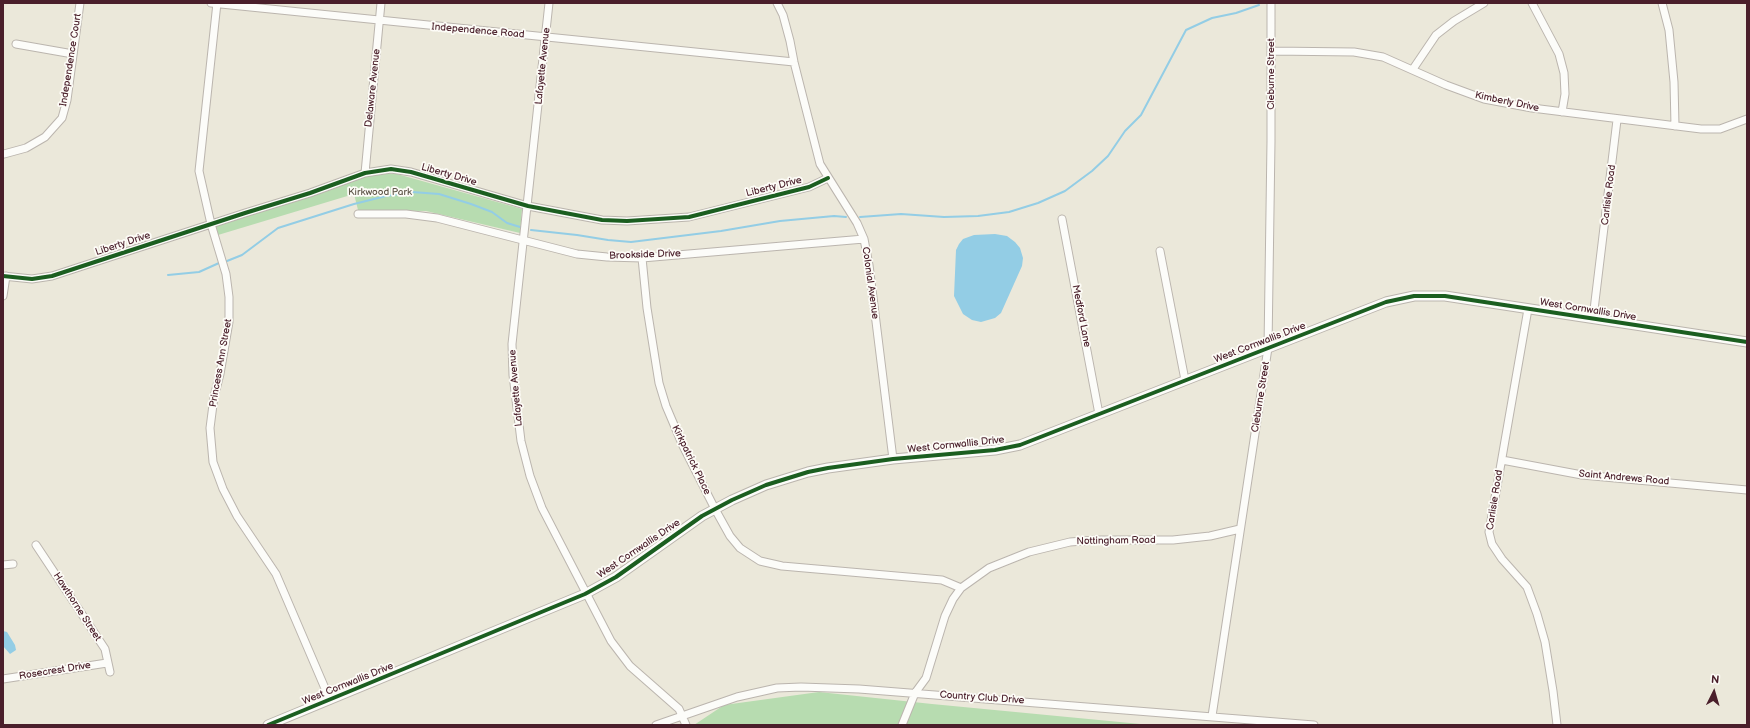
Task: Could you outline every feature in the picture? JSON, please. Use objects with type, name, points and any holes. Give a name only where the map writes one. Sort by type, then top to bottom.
[{"type":"street","name":"Independence Court","points":[[4,154],[26,148],[45,137],[62,118],[67,100],[80,3]]},
{"type":"street","name":"Independence Road","points":[[215,3],[794,62]]},
{"type":"street","name":"Princess Ann Street","points":[[215,3],[199,171],[211,224],[220,249],[229,297],[229,322],[220,374],[214,396],[210,428],[213,462],[223,489],[237,516],[276,574],[330,700]]},
{"type":"street","name":"Delaware Avenue","points":[[365,173],[381,3]]},
{"type":"street","name":"Lafayette Avenue","points":[[549,3],[512,344],[515,404],[521,441],[530,476],[542,508],[585,594],[611,641],[630,666],[679,709],[686,725]]},
{"type":"street","name":"Colonial Avenue","points":[[777,3],[783,15],[790,41],[820,164],[857,223],[864,239],[869,265],[893,459]]},
{"type":"street","name":"Cleburne Street","points":[[1212,716],[1268,348],[1272,51],[1271,3]]},
{"type":"street","points":[[1413,70],[1436,35],[1454,21],[1484,3]]},
{"type":"street","points":[[1532,3],[1559,54],[1564,73],[1562,112]]},
{"type":"street","points":[[1662,3],[1669,30],[1674,82],[1675,126]]},
{"type":"street","points":[[16,44],[73,54]]},
{"type":"street","name":"Kimberly Drive","points":[[1272,51],[1354,52],[1383,57],[1446,85],[1484,99],[1532,108],[1701,130],[1720,128],[1747,119]]},
{"type":"street","name":"Carlisle Road","points":[[1593,318],[1617,120]]},
{"type":"street","name":"Liberty Drive","points":[[4,276],[32,279],[52,276],[211,224],[310,194],[365,173],[391,169],[411,172],[528,206],[602,220],[627,221],[689,217],[809,187],[828,178]]},
{"type":"street","name":"Brookside Drive","points":[[358,214],[406,214],[437,218],[577,254],[606,257],[642,258],[864,239]]},
{"type":"street","name":"Medford Lane","points":[[1062,219],[1099,414]]},
{"type":"street","points":[[1160,251],[1185,380]]},
{"type":"street","name":"Kirkpatrick Place","points":[[642,258],[647,308],[659,383],[666,406],[683,446],[715,509],[730,536],[740,548],[750,556],[765,563],[782,566],[942,580],[961,588]]},
{"type":"street","points":[[3,296],[4,276]]},
{"type":"street","name":"West Cornwallis Drive","points":[[268,725],[585,594],[616,577],[702,516],[753,490],[786,478],[828,468],[893,459],[1008,448],[1032,441],[1375,305],[1414,296],[1445,296],[1747,342]]},
{"type":"street","name":"Carlisle Road","points":[[1528,309],[1489,532],[1492,544],[1502,559],[1527,587],[1537,614],[1545,642],[1557,725]]},
{"type":"street","name":"Saint Andrews Road","points":[[1502,460],[1582,474],[1747,490]]},
{"type":"street","name":"Nottingham Road","points":[[902,725],[915,693],[926,678],[945,616],[953,599],[961,588],[988,568],[1029,552],[1070,542],[1096,540],[1173,540],[1210,536],[1240,529]]},
{"type":"street","name":"Hawthorne Street","points":[[36,545],[105,649],[110,672]]},
{"type":"street","points":[[3,565],[12,564]]},
{"type":"street","name":"Rosecrest Drive","points":[[3,678],[107,663]]},
{"type":"street","name":"Country Club Drive","points":[[656,725],[737,697],[777,688],[834,687],[1314,725]]},
{"type":"green space","name":"Kirkwood Park","points":[[381,173],[397,174],[522,209],[520,233],[426,211],[358,210],[354,194],[218,235],[215,227],[370,175]]},
{"type":"green space","points":[[819,692],[1151,725],[694,725],[724,705]]},
{"type":"water","points":[[995,234],[1007,236],[1015,242],[1020,248],[1023,258],[1022,266],[1001,313],[995,318],[981,322],[972,320],[963,314],[954,296],[956,250],[963,239],[974,235]]},
{"type":"water","points":[[3,631],[7,632],[15,645],[16,650],[10,654],[3,646]]},
{"type":"waterway","points":[[860,217],[901,214],[944,217],[978,216],[1009,212],[1038,203],[1065,191],[1092,171],[1108,156],[1125,131],[1141,115],[1186,30],[1212,18],[1236,13],[1259,5]]},
{"type":"waterway","points":[[227,261],[242,255],[278,228],[354,204],[386,196],[412,192],[439,194],[471,204],[492,212],[507,223],[520,227]]},
{"type":"waterway","points":[[531,230],[631,242],[721,231],[780,221],[834,216],[846,217]]},
{"type":"waterway","points":[[168,275],[199,272],[219,263]]},
{"type":"cycle path","points":[[3,276],[32,279],[52,276],[310,193],[365,173],[391,169],[411,172],[528,206],[602,220],[627,221],[689,217],[809,187],[828,178]]},
{"type":"cycle path","points":[[268,725],[585,594],[616,577],[702,516],[732,500],[766,485],[808,472],[828,468],[893,459],[995,450],[1020,445],[1386,302],[1414,296],[1445,296],[1747,342]]}]
